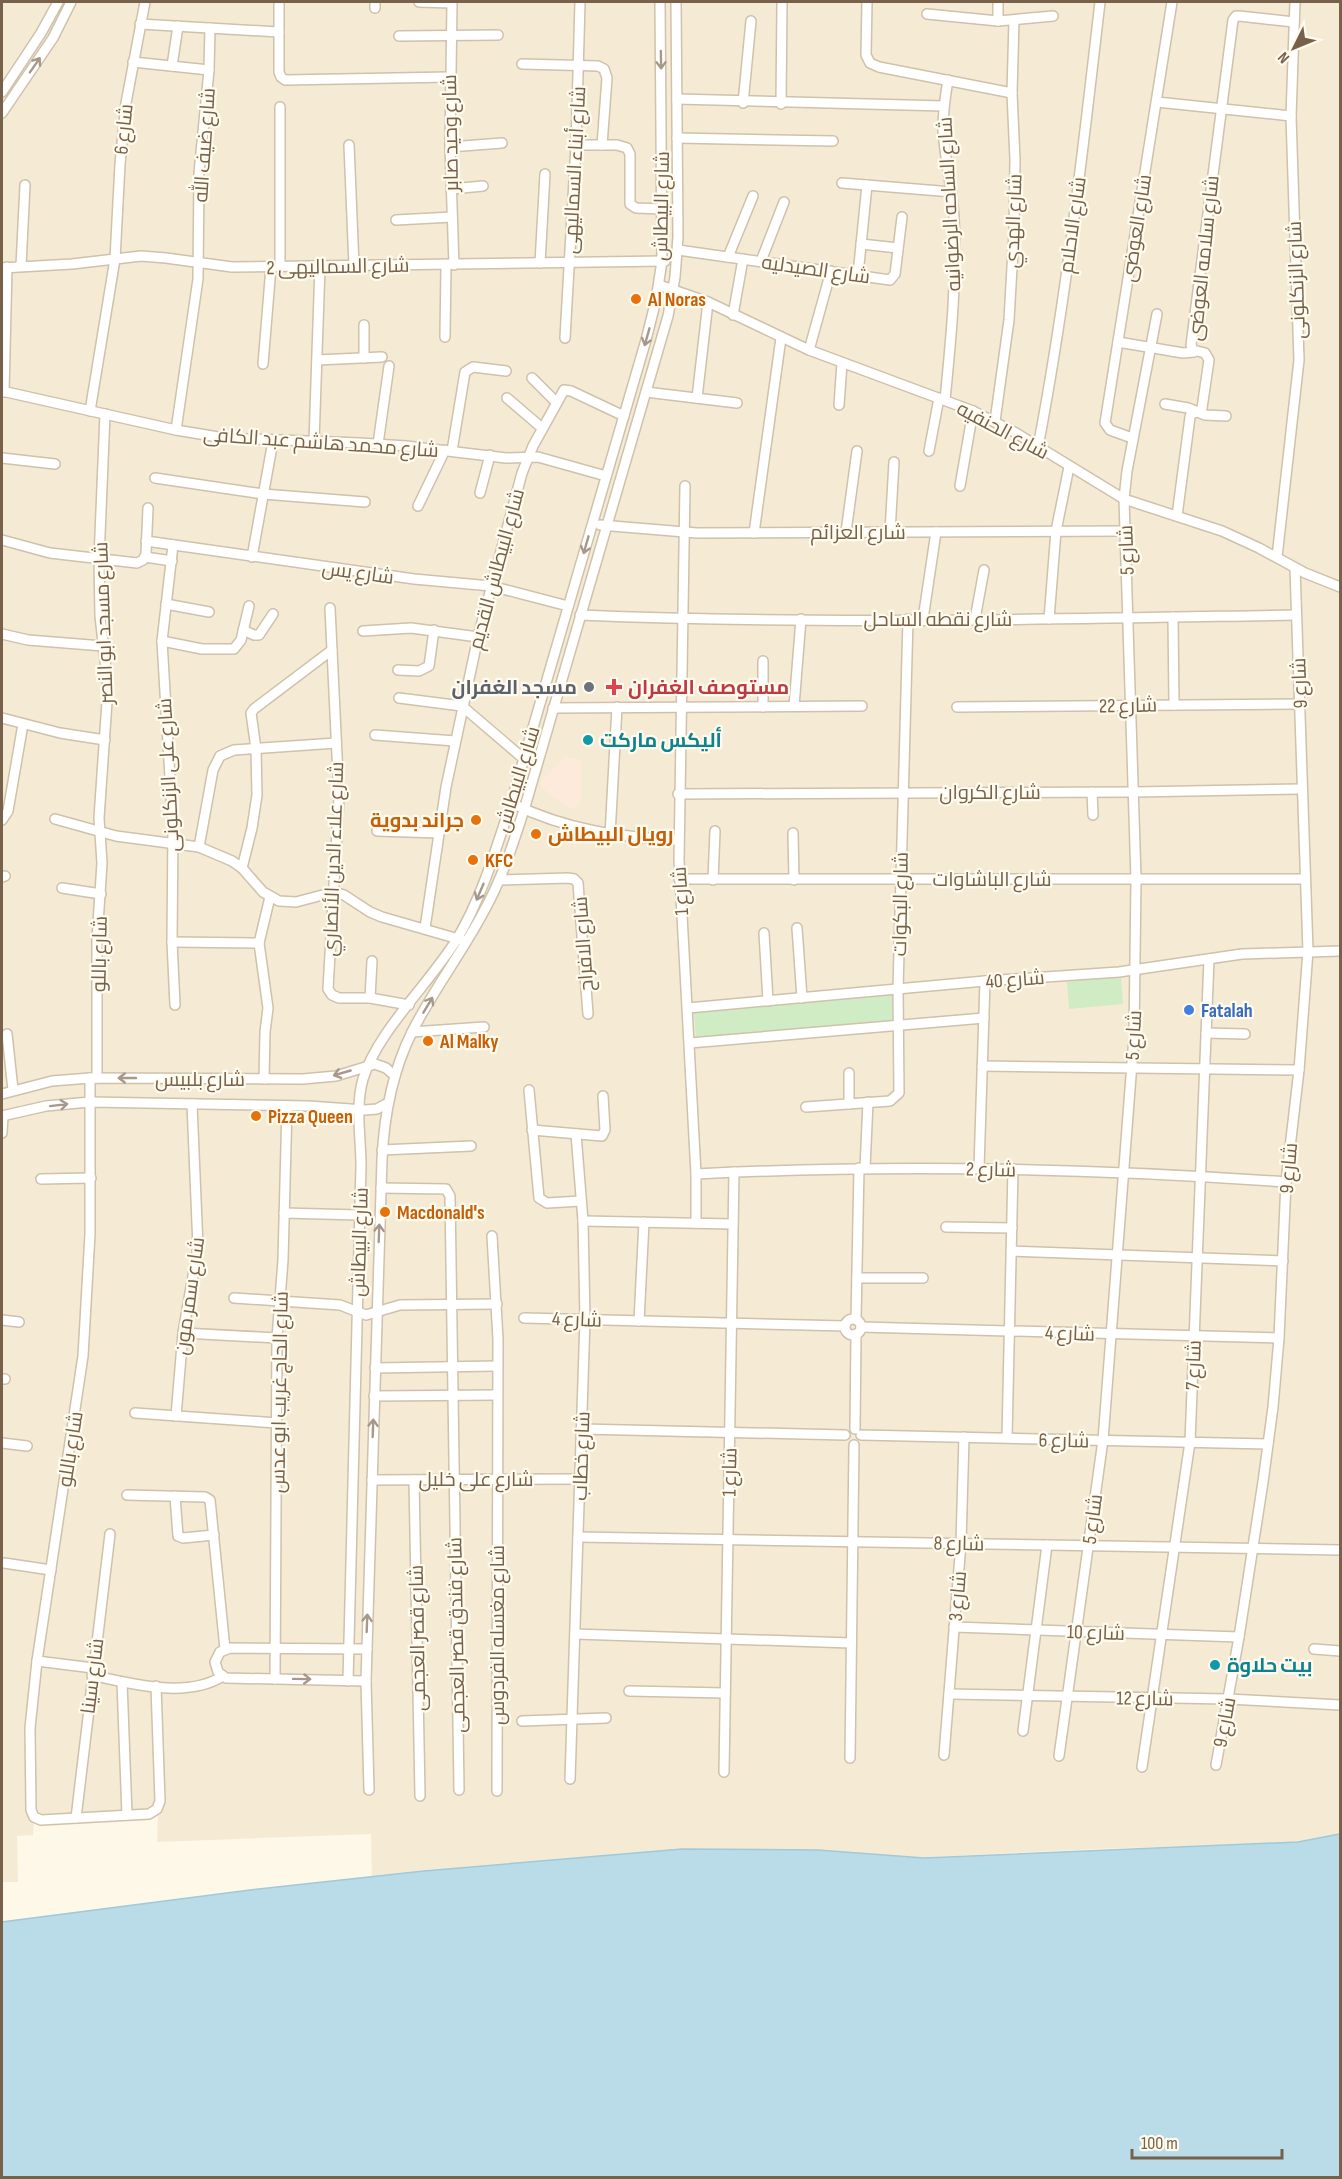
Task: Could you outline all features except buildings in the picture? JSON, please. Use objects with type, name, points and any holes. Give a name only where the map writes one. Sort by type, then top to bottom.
[{"type":"street","points":[[2,92],[41,33],[58,2]]},
{"type":"street","points":[[2,113],[53,38],[71,2]]},
{"type":"street","name":"شارع 6","points":[[90,411],[115,258],[121,143],[145,2]]},
{"type":"street","points":[[279,2],[280,74],[282,79],[287,81],[449,77]]},
{"type":"street","points":[[419,2],[452,2]]},
{"type":"street","name":"شارع وحيد صابر","points":[[445,337],[452,217],[449,77],[452,2]]},
{"type":"street","name":"شارع أبناء السماليهى","points":[[565,338],[576,145],[580,2]]},
{"type":"street","name":"شارع البيطاش","points":[[348,1680],[361,1086],[382,1041],[457,939],[488,873],[511,803],[650,327],[662,261],[660,2]]},
{"type":"street","name":"شارع البيطاش","points":[[369,1790],[366,1681],[376,1312],[382,1150],[388,1103],[395,1076],[412,1032],[467,942],[499,880],[524,810],[668,316],[674,289],[678,250],[676,2]]},
{"type":"street","points":[[781,104],[782,2]]},
{"type":"street","points":[[867,2],[866,55],[870,63],[879,67],[1012,93]]},
{"type":"street","points":[[998,2],[998,21]]},
{"type":"street","name":"شارع الاحلام","points":[[1038,447],[1053,360],[1083,146],[1100,2]]},
{"type":"street","name":"شارع العوضى","points":[[1132,438],[1110,430],[1105,423],[1172,2]]},
{"type":"street","name":"شارع الزنكلونى","points":[[1277,557],[1299,360],[1291,116],[1295,2]]},
{"type":"street","points":[[927,14],[998,21],[1053,16]]},
{"type":"street","name":"شارع سلامه العوضى","points":[[1177,516],[1190,417],[1200,411],[1203,406],[1209,358],[1194,351],[1191,345],[1220,109],[1234,17],[1294,21]]},
{"type":"street","name":"شارع الهدي","points":[[995,421],[1008,330],[1014,232],[1015,160],[1012,93],[1014,20]]},
{"type":"street","points":[[743,103],[751,21]]},
{"type":"street","points":[[140,24],[279,32]]},
{"type":"street","points":[[172,66],[178,26]]},
{"type":"street","name":"شارع ضيف الله","points":[[176,430],[199,263],[199,173],[209,70],[210,28]]},
{"type":"street","points":[[399,36],[498,35]]},
{"type":"street","points":[[133,62],[209,70]]},
{"type":"street","points":[[522,64],[600,66],[606,73],[602,145]]},
{"type":"street","name":"شارع الساحه الرضوانيه","points":[[929,451],[942,399],[955,302],[956,267],[952,192],[943,131],[948,80]]},
{"type":"street","points":[[661,87],[677,87]]},
{"type":"street","points":[[677,99],[781,104],[944,106]]},
{"type":"street","points":[[1157,102],[1291,116]]},
{"type":"street","points":[[263,364],[276,267],[280,107]]},
{"type":"street","points":[[677,138],[833,141]]},
{"type":"street","points":[[450,147],[502,143]]},
{"type":"street","points":[[349,145],[354,266]]},
{"type":"street","points":[[576,145],[621,145],[628,151],[628,201],[631,206],[663,209]]},
{"type":"street","points":[[540,263],[545,174]]},
{"type":"street","points":[[842,183],[952,192]]},
{"type":"street","points":[[21,266],[25,185]]},
{"type":"street","points":[[858,275],[867,185]]},
{"type":"street","points":[[451,189],[483,186]]},
{"type":"street","points":[[728,257],[753,196]]},
{"type":"street","points":[[761,261],[784,202]]},
{"type":"street","points":[[396,220],[452,217]]},
{"type":"street","name":"شارع الصيدليه","points":[[678,250],[886,280],[892,279],[895,274],[902,217]]},
{"type":"street","points":[[861,244],[898,248]]},
{"type":"street","name":"شارع السماليهى 2","points":[[4,267],[72,264],[153,256],[232,267],[677,261]]},
{"type":"street","points":[[733,315],[743,259]]},
{"type":"street","points":[[314,441],[320,266]]},
{"type":"street","points":[[3,392],[4,267]]},
{"type":"street","points":[[809,350],[831,271]]},
{"type":"street","name":"شارع الحنفيه","points":[[659,285],[708,302],[809,350],[973,411],[995,421],[1125,499],[1222,531],[1277,557],[1318,580],[1341,587]]},
{"type":"street","points":[[697,398],[708,302]]},
{"type":"street","name":"شارع 5","points":[[1059,1756],[1102,1440],[1131,1068],[1136,970],[1137,879],[1125,499],[1126,471],[1157,314]]},
{"type":"street","points":[[364,325],[364,358]]},
{"type":"street","points":[[754,533],[781,338]]},
{"type":"street","points":[[1118,342],[1184,353],[1194,351]]},
{"type":"street","points":[[317,360],[382,357]]},
{"type":"street","points":[[838,405],[842,363]]},
{"type":"street","points":[[378,444],[389,366]]},
{"type":"street","points":[[418,506],[449,450],[465,372],[473,367],[506,371]]},
{"type":"street","points":[[532,378],[556,402],[562,391],[567,390],[624,416]]},
{"type":"street","name":"شارع محمد هاشم عبد الكافى","points":[[3,392],[176,430],[224,438],[378,444],[506,458],[528,457],[557,461],[606,476]]},
{"type":"street","points":[[646,392],[737,403]]},
{"type":"street","points":[[507,398],[542,428]]},
{"type":"street","name":"شارع البيطاش القديم","points":[[425,928],[455,741],[478,637],[517,490],[528,457],[556,402]]},
{"type":"street","points":[[1165,404],[1186,407],[1205,416],[1226,416]]},
{"type":"street","points":[[960,486],[973,411]]},
{"type":"street","name":"شارع مسجد ابو النصر","points":[[99,831],[108,687],[100,616],[99,558],[105,414]]},
{"type":"street","points":[[252,557],[273,441]]},
{"type":"street","points":[[846,532],[857,451]]},
{"type":"street","points":[[480,493],[490,455]]},
{"type":"street","points":[[2,458],[55,464]]},
{"type":"street","points":[[890,532],[894,462]]},
{"type":"street","points":[[1049,619],[1056,531],[1069,467]]},
{"type":"street","points":[[154,478],[263,494],[365,502]]},
{"type":"street","name":"شارع 1","points":[[685,486],[678,840],[690,1043],[696,1223]]},
{"type":"street","points":[[145,557],[148,508]]},
{"type":"street","name":"شارع العزائم","points":[[592,524],[684,533],[1125,531]]},
{"type":"street","points":[[922,619],[936,532]]},
{"type":"street","points":[[2,540],[50,553],[137,563],[145,557],[172,561]]},
{"type":"street","name":"شارع يس","points":[[146,541],[414,579],[491,586],[568,606]]},
{"type":"street","name":"شارع على الزنكلونى","points":[[173,545],[162,641],[173,842],[172,942],[175,1005]]},
{"type":"street","name":"شارع 9","points":[[1216,1765],[1239,1637],[1268,1444],[1279,1338],[1286,1182],[1299,1070],[1308,951],[1295,568]]},
{"type":"street","points":[[975,619],[984,570]]},
{"type":"street","points":[[166,604],[209,612]]},
{"type":"street","points":[[162,641],[189,648],[228,650],[238,645],[249,606]]},
{"type":"street","name":"شارع علاء الدين الأنصاري","points":[[330,608],[339,796],[328,989],[332,995],[339,998],[370,998],[409,1005]]},
{"type":"street","points":[[243,630],[259,635],[273,614]]},
{"type":"street","name":"شارع نقطه الساحل","points":[[580,615],[682,619],[1049,619],[1296,615]]},
{"type":"street","points":[[1173,617],[1174,705]]},
{"type":"street","points":[[794,706],[801,619]]},
{"type":"street","name":"شارع البكوات","points":[[806,1107],[890,1101],[899,1093],[900,879],[908,619]]},
{"type":"street","points":[[363,631],[394,627],[478,637]]},
{"type":"street","points":[[398,670],[419,671],[429,666],[434,630]]},
{"type":"street","points":[[2,634],[28,640],[103,646]]},
{"type":"street","points":[[242,868],[256,806],[256,749],[252,711],[332,650]]},
{"type":"street","points":[[763,661],[763,706]]},
{"type":"street","points":[[399,698],[462,706],[524,759]]},
{"type":"street","name":"شارع 22","points":[[957,707],[1299,704]]},
{"type":"street","points":[[553,708],[862,706]]},
{"type":"street","points":[[610,835],[617,707]]},
{"type":"street","points":[[2,718],[60,733],[105,740]]},
{"type":"street","points":[[2,820],[8,811],[24,724]]},
{"type":"street","points":[[375,735],[455,741]]},
{"type":"street","points":[[199,846],[215,762],[226,752],[336,743]]},
{"type":"street","name":"شارع الكروان","points":[[678,794],[1301,789]]},
{"type":"street","points":[[1092,792],[1093,815]]},
{"type":"street","points":[[511,803],[524,810],[610,835],[678,840]]},
{"type":"street","points":[[55,819],[125,838],[199,846],[232,861],[242,868],[263,892],[279,901],[296,902],[334,892],[344,895],[382,917],[467,942]]},
{"type":"street","name":"شارع باللو","points":[[76,1818],[41,1820],[34,1817],[31,1810],[30,1728],[37,1661],[83,1356],[91,1178],[90,1102],[94,1078],[97,939],[102,863],[99,831]]},
{"type":"street","points":[[377,831],[440,833]]},
{"type":"street","points":[[713,880],[715,831]]},
{"type":"street","points":[[793,833],[794,880]]},
{"type":"street","name":"شارع الافراح","points":[[499,880],[568,878],[578,883],[588,1014]]},
{"type":"street","name":"شارع الباشاوات","points":[[679,879],[1304,879]]},
{"type":"street","points":[[62,888],[101,894]]},
{"type":"street","points":[[264,1079],[268,1008],[259,943],[270,897]]},
{"type":"street","points":[[797,928],[802,998]]},
{"type":"street","points":[[764,933],[768,1001]]},
{"type":"street","points":[[172,942],[259,943]]},
{"type":"street","name":"شارع 40","points":[[688,1008],[985,981],[1136,970],[1242,954],[1341,951]]},
{"type":"street","name":"شارع 7","points":[[1142,1767],[1190,1442],[1209,959]]},
{"type":"street","points":[[370,998],[372,961]]},
{"type":"street","points":[[979,1168],[985,981]]},
{"type":"street","name":"شارع 40","points":[[690,1043],[984,1018]]},
{"type":"street","points":[[412,1032],[484,1027]]},
{"type":"street","points":[[1206,1033],[1245,1034]]},
{"type":"street","points":[[7,1034],[13,1090]]},
{"type":"street","points":[[369,1065],[386,1068],[395,1076]]},
{"type":"street","name":"شارع بلبيس","points":[[2,1094],[52,1081],[94,1078],[320,1078],[336,1076],[369,1065]]},
{"type":"street","points":[[982,1066],[1299,1070]]},
{"type":"street","points":[[849,1073],[849,1104]]},
{"type":"street","points":[[529,1090],[539,1198],[547,1203],[581,1201]]},
{"type":"street","points":[[532,1131],[598,1136],[604,1134],[603,1096]]},
{"type":"street","name":"شارع بلبيس","points":[[2,1116],[46,1106],[90,1102],[287,1106],[359,1110],[377,1109],[388,1103]]},
{"type":"street","points":[[854,1445],[860,1441],[858,1432],[857,1278],[862,1168],[868,1102]]},
{"type":"street","name":"شارع سمر مون","points":[[176,1416],[183,1334],[198,1247],[192,1104]]},
{"type":"street","name":"شارع الحاج غريب ابو عدس","points":[[275,1679],[277,1338],[283,1260],[287,1106]]},
{"type":"street","points":[[2,1116],[2,1132]]},
{"type":"street","name":"شارع خطاب","points":[[570,1779],[585,1319],[583,1221],[576,1134]]},
{"type":"street","points":[[382,1150],[471,1146]]},
{"type":"street","name":"شارع 2","points":[[696,1174],[862,1168],[979,1168],[1122,1172],[1286,1182]]},
{"type":"street","points":[[1007,1438],[1013,1169]]},
{"type":"street","name":"شارع 1","points":[[724,1772],[734,1172]]},
{"type":"street","points":[[41,1179],[91,1178]]},
{"type":"street","name":"شارع فندق قصر العجمى","points":[[381,1188],[446,1189],[450,1193],[459,1790]]},
{"type":"street","points":[[284,1213],[359,1215]]},
{"type":"street","points":[[583,1221],[733,1224]]},
{"type":"street","points":[[639,1321],[644,1222]]},
{"type":"street","points":[[946,1227],[1012,1228]]},
{"type":"street","name":"شارع مغسله الفردوس","points":[[492,1236],[497,1304],[497,1791]]},
{"type":"street","points":[[1012,1251],[1283,1261]]},
{"type":"street","points":[[857,1278],[923,1278]]},
{"type":"street","points":[[234,1298],[340,1305],[366,1315],[400,1305],[497,1304]]},
{"type":"street","name":"شارع 4","points":[[524,1318],[845,1326],[848,1321],[858,1327],[1279,1338]]},
{"type":"street","points":[[2,1320],[19,1322]]},
{"type":"street","points":[[183,1334],[277,1338]]},
{"type":"street","points":[[375,1368],[497,1366]]},
{"type":"street","points":[[374,1396],[496,1395]]},
{"type":"street","points":[[135,1413],[277,1423]]},
{"type":"street","points":[[582,1429],[845,1435],[850,1430],[858,1432]]},
{"type":"street","name":"شارع 6","points":[[858,1432],[964,1437],[1268,1444]]},
{"type":"street","points":[[845,1435],[846,1441],[854,1445]]},
{"type":"street","name":"شارع 3","points":[[944,1755],[961,1544],[964,1437]]},
{"type":"street","points":[[2,1443],[27,1446]]},
{"type":"street","points":[[850,1758],[854,1445]]},
{"type":"street","name":"شارع على خليل","points":[[372,1480],[580,1479]]},
{"type":"street","name":"شارع قصر العجمى","points":[[414,1480],[420,1796]]},
{"type":"street","points":[[127,1495],[207,1497],[210,1500],[225,1649]]},
{"type":"street","points":[[176,1496],[178,1536],[183,1538],[214,1535]]},
{"type":"street","name":"شارع سينا","points":[[76,1818],[110,1534]]},
{"type":"street","name":"شارع 8","points":[[578,1537],[1341,1550]]},
{"type":"street","points":[[1023,1731],[1047,1545]]},
{"type":"street","points":[[4,1563],[51,1570]]},
{"type":"street","name":"شارع 10","points":[[954,1627],[1239,1637]]},
{"type":"street","points":[[575,1634],[851,1643]]},
{"type":"street","points":[[223,1676],[218,1672],[215,1662],[220,1652],[225,1649],[367,1649]]},
{"type":"street","points":[[1314,1649],[1341,1651]]},
{"type":"street","points":[[37,1661],[92,1672],[122,1682],[156,1686],[201,1686],[223,1676],[366,1681]]},
{"type":"street","points":[[122,1682],[127,1815]]},
{"type":"street","points":[[76,1818],[149,1814],[157,1809],[159,1805],[156,1686]]},
{"type":"street","points":[[629,1691],[725,1693]]},
{"type":"street","name":"شارع 12","points":[[949,1694],[1228,1700],[1341,1705]]},
{"type":"street","points":[[522,1721],[606,1718]]},
{"type":"shaded area","points":[[2,2],[1340,2],[1340,1841],[1096,1849],[372,1884],[371,1834],[157,1842],[158,1815],[34,1818],[33,1835],[17,1836],[18,1882],[2,1882]]},
{"type":"shaded area","points":[[566,756],[581,760],[581,802],[573,809],[551,796],[542,787],[542,780]]},
{"type":"green space","points":[[1121,977],[1123,1004],[1069,1009],[1067,982]]},
{"type":"green space","points":[[892,992],[892,1021],[696,1039],[694,1011]]},
{"type":"water","points":[[1340,1834],[1340,2177],[2,2177],[2,1922],[250,1890],[424,1871],[682,1849],[818,1850],[924,1858],[1298,1842]]},
{"type":"place","name":"Al Noras","points":[[636,299]]},
{"type":"place","name":"مسجد الغفران","points":[[589,687]]},
{"type":"place","name":"مستوصف الغفران","points":[[614,687]]},
{"type":"place","name":"أليكس ماركت","points":[[588,740]]},
{"type":"place","name":"جراند بدوية","points":[[476,820]]},
{"type":"place","name":"رويال البيطاش","points":[[536,834]]},
{"type":"place","name":"KFC","points":[[473,860]]},
{"type":"place","name":"Fatalah","points":[[1189,1010]]},
{"type":"place","name":"Al Malky","points":[[428,1041]]},
{"type":"place","name":"Pizza Queen","points":[[256,1116]]},
{"type":"place","name":"Macdonald's","points":[[385,1212]]},
{"type":"place","name":"بيت حلاوة","points":[[1215,1665]]}]
